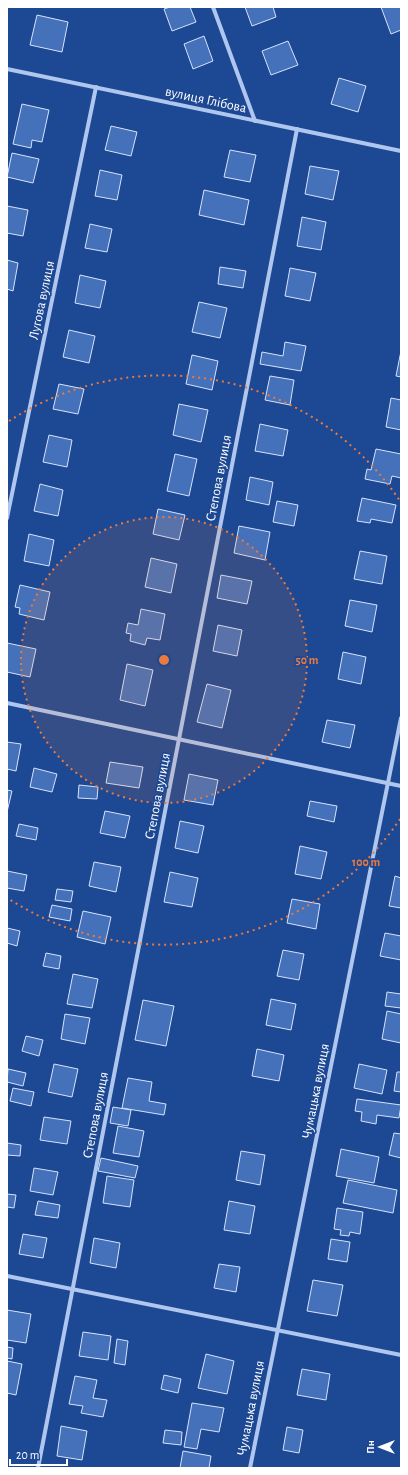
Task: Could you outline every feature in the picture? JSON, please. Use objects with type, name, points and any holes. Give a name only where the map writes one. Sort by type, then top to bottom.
[{"type":"street","points":[[213,7],[255,121]]},
{"type":"street","name":"вулиця Глібова","points":[[7,69],[401,151]]},
{"type":"street","name":"Лугова вулиця","points":[[7,518],[96,87]]},
{"type":"street","name":"Степова вулиця","points":[[38,1468],[296,129]]},
{"type":"street","points":[[7,704],[401,786]]},
{"type":"street","name":"Чумацька вулиця","points":[[250,1468],[401,718]]},
{"type":"street","points":[[7,1276],[401,1355]]},
{"type":"building","points":[[170,7],[190,7],[196,22],[172,31],[164,9]]},
{"type":"building","points":[[245,7],[273,7],[276,17],[252,26]]},
{"type":"building","points":[[381,7],[401,7],[401,30],[391,34]]},
{"type":"building","points":[[37,15],[68,22],[62,52],[30,45]]},
{"type":"building","points":[[204,36],[213,61],[193,69],[184,44]]},
{"type":"building","points":[[288,41],[298,65],[271,75],[262,51]]},
{"type":"building","points":[[339,78],[366,86],[358,112],[331,104]]},
{"type":"building","points":[[22,104],[49,110],[42,142],[32,140],[31,148],[13,144]]},
{"type":"building","points":[[111,126],[137,132],[131,156],[105,150]]},
{"type":"building","points":[[230,150],[256,155],[250,182],[224,177]]},
{"type":"building","points":[[12,153],[39,159],[33,183],[7,177]]},
{"type":"building","points":[[310,166],[339,171],[333,200],[305,194]]},
{"type":"building","points":[[100,170],[122,175],[117,200],[95,196]]},
{"type":"building","points":[[204,190],[249,200],[244,225],[199,215]]},
{"type":"building","points":[[7,206],[28,210],[23,236],[7,233]]},
{"type":"building","points":[[302,217],[326,222],[321,250],[297,246]]},
{"type":"building","points":[[90,224],[112,229],[107,252],[85,248]]},
{"type":"building","points":[[7,260],[18,263],[13,291],[7,289]]},
{"type":"building","points":[[220,267],[246,271],[243,288],[218,284]]},
{"type":"building","points":[[290,268],[316,273],[310,301],[285,296]]},
{"type":"building","points":[[80,275],[106,281],[100,308],[75,303]]},
{"type":"building","points":[[199,302],[227,308],[220,338],[192,332]]},
{"type":"building","points":[[69,330],[95,336],[89,363],[63,357]]},
{"type":"building","points":[[285,342],[306,346],[301,371],[260,364],[262,352],[283,356]]},
{"type":"building","points":[[401,351],[401,377],[396,376]]},
{"type":"building","points":[[192,355],[218,361],[212,390],[186,384]]},
{"type":"building","points":[[270,376],[294,380],[290,405],[265,400]]},
{"type":"building","points":[[59,384],[84,389],[78,414],[53,409]]},
{"type":"building","points":[[391,398],[401,400],[401,430],[386,427]]},
{"type":"building","points":[[179,404],[208,410],[201,442],[173,435]]},
{"type":"building","points":[[260,424],[288,430],[283,456],[255,451]]},
{"type":"building","points":[[49,435],[72,440],[67,467],[43,462]]},
{"type":"building","points":[[376,449],[401,454],[401,478],[392,476],[390,484],[365,479],[367,469],[371,470]]},
{"type":"building","points":[[175,454],[197,459],[189,496],[167,491]]},
{"type":"building","points":[[250,477],[273,482],[269,505],[246,500]]},
{"type":"building","points":[[40,484],[63,490],[58,516],[34,511]]},
{"type":"building","points":[[362,498],[396,505],[392,523],[371,519],[370,523],[357,521]]},
{"type":"building","points":[[277,501],[298,505],[294,526],[273,522]]},
{"type":"building","points":[[158,509],[185,515],[179,540],[153,534]]},
{"type":"building","points":[[239,526],[270,532],[265,560],[234,553]]},
{"type":"building","points":[[29,534],[54,540],[49,566],[24,561]]},
{"type":"building","points":[[360,551],[387,556],[382,584],[354,579]]},
{"type":"building","points":[[151,558],[177,564],[171,593],[145,587]]},
{"type":"building","points":[[221,575],[252,581],[247,604],[217,598]]},
{"type":"building","points":[[20,585],[50,592],[44,620],[19,614],[20,608],[15,607]]},
{"type":"building","points":[[350,600],[377,605],[372,632],[345,626]]},
{"type":"building","points":[[141,609],[165,614],[160,640],[147,638],[145,645],[130,641],[131,634],[126,633],[128,623],[138,625]]},
{"type":"building","points":[[218,625],[242,630],[237,656],[213,651]]},
{"type":"building","points":[[7,643],[36,649],[30,677],[7,672]]},
{"type":"building","points":[[343,652],[366,657],[361,684],[338,679]]},
{"type":"building","points":[[127,664],[153,670],[145,706],[120,700]]},
{"type":"building","points":[[207,684],[231,690],[222,728],[197,722]]},
{"type":"building","points":[[327,720],[355,725],[350,748],[322,742]]},
{"type":"building","points":[[7,742],[21,744],[16,771],[7,769]]},
{"type":"building","points":[[110,762],[143,767],[139,788],[106,783]]},
{"type":"building","points":[[34,768],[57,774],[52,792],[30,787]]},
{"type":"building","points":[[189,774],[218,780],[213,805],[184,800]]},
{"type":"building","points":[[79,785],[98,787],[97,799],[78,798]]},
{"type":"building","points":[[7,790],[12,791],[7,812]]},
{"type":"building","points":[[310,801],[337,806],[334,822],[307,816]]},
{"type":"building","points":[[105,811],[130,816],[125,838],[100,833]]},
{"type":"building","points":[[180,821],[204,826],[198,853],[175,848]]},
{"type":"building","points":[[19,824],[38,828],[36,840],[16,836]]},
{"type":"building","points":[[300,846],[327,852],[321,879],[295,874]]},
{"type":"building","points":[[94,862],[121,867],[116,892],[89,886]]},
{"type":"building","points":[[7,871],[27,875],[24,891],[7,888]]},
{"type":"building","points":[[170,872],[198,878],[192,907],[164,902]]},
{"type":"building","points":[[395,876],[401,878],[401,908],[389,906]]},
{"type":"building","points":[[57,889],[73,891],[71,902],[55,900]]},
{"type":"building","points":[[292,899],[320,904],[316,929],[287,923]]},
{"type":"building","points":[[52,905],[72,909],[70,921],[49,917]]},
{"type":"building","points":[[83,911],[111,917],[105,944],[77,937]]},
{"type":"building","points":[[7,928],[20,931],[17,946],[7,943]]},
{"type":"building","points":[[385,933],[401,936],[401,960],[380,956]]},
{"type":"building","points":[[283,950],[304,954],[299,980],[277,976]]},
{"type":"building","points":[[46,953],[61,956],[59,969],[43,966]]},
{"type":"building","points":[[73,974],[98,979],[92,1008],[67,1004]]},
{"type":"building","points":[[387,992],[401,994],[401,1008],[385,1006]]},
{"type":"building","points":[[271,999],[296,1004],[291,1030],[266,1025]]},
{"type":"building","points":[[143,1000],[174,1006],[166,1046],[135,1040]]},
{"type":"building","points":[[387,1011],[401,1014],[401,1043],[382,1039]]},
{"type":"building","points":[[65,1014],[90,1018],[85,1044],[61,1039]]},
{"type":"building","points":[[26,1036],[43,1040],[39,1056],[22,1051]]},
{"type":"building","points":[[257,1049],[284,1055],[279,1081],[252,1076]]},
{"type":"building","points":[[54,1064],[78,1069],[72,1097],[48,1092]]},
{"type":"building","points":[[359,1064],[387,1070],[382,1094],[354,1088]]},
{"type":"building","points":[[8,1069],[26,1073],[23,1086],[7,1082]]},
{"type":"building","points":[[397,1072],[401,1072],[401,1092],[394,1091]]},
{"type":"building","points":[[128,1078],[152,1082],[149,1101],[166,1104],[164,1115],[122,1108]]},
{"type":"building","points":[[13,1088],[34,1092],[31,1106],[10,1101]]},
{"type":"building","points":[[357,1099],[401,1105],[399,1118],[377,1115],[376,1124],[361,1121],[362,1112],[355,1111]]},
{"type":"building","points":[[113,1107],[131,1110],[128,1126],[110,1123]]},
{"type":"building","points":[[44,1117],[71,1121],[67,1144],[40,1140]]},
{"type":"building","points":[[118,1126],[144,1131],[139,1157],[113,1153]]},
{"type":"building","points":[[394,1133],[401,1134],[401,1158],[389,1155]]},
{"type":"building","points":[[7,1143],[21,1145],[20,1156],[7,1155]]},
{"type":"building","points":[[341,1149],[379,1157],[374,1183],[336,1176]]},
{"type":"building","points":[[241,1151],[265,1155],[260,1185],[236,1180]]},
{"type":"building","points":[[101,1158],[138,1166],[135,1178],[98,1171]]},
{"type":"building","points":[[34,1168],[58,1172],[53,1195],[30,1191]]},
{"type":"building","points":[[107,1176],[134,1180],[130,1207],[103,1203]]},
{"type":"building","points":[[348,1180],[397,1190],[393,1213],[343,1203]]},
{"type":"building","points":[[7,1194],[16,1195],[14,1208],[7,1207]]},
{"type":"building","points":[[38,1201],[60,1205],[58,1218],[35,1215]]},
{"type":"building","points":[[229,1201],[255,1206],[250,1234],[224,1230]]},
{"type":"building","points":[[337,1208],[363,1212],[360,1234],[350,1232],[349,1236],[340,1235],[341,1230],[334,1229]]},
{"type":"building","points":[[23,1234],[47,1238],[43,1258],[19,1254]]},
{"type":"building","points":[[94,1238],[120,1243],[116,1268],[90,1263]]},
{"type":"building","points":[[331,1239],[350,1242],[347,1262],[328,1259]]},
{"type":"building","points":[[219,1264],[240,1267],[236,1292],[214,1288]]},
{"type":"building","points":[[313,1280],[343,1285],[337,1316],[307,1311]]},
{"type":"building","points":[[7,1310],[31,1314],[26,1343],[7,1340]]},
{"type":"building","points":[[83,1332],[111,1336],[108,1360],[79,1356]]},
{"type":"building","points":[[117,1339],[128,1341],[125,1365],[114,1363]]},
{"type":"building","points":[[7,1347],[13,1348],[12,1359],[7,1358]]},
{"type":"building","points":[[206,1354],[234,1361],[227,1394],[198,1388]]},
{"type":"building","points":[[7,1361],[22,1364],[16,1395],[7,1393]]},
{"type":"building","points":[[302,1369],[330,1374],[326,1400],[297,1395]]},
{"type":"building","points":[[164,1375],[181,1379],[178,1393],[161,1389]]},
{"type":"building","points":[[75,1376],[97,1380],[93,1398],[107,1400],[103,1417],[81,1413],[83,1406],[69,1404]]},
{"type":"building","points":[[192,1403],[224,1408],[219,1432],[201,1429],[197,1449],[184,1447]]},
{"type":"building","points":[[61,1426],[87,1431],[82,1460],[57,1456]]},
{"type":"building","points":[[287,1427],[303,1430],[299,1453],[283,1450]]},
{"type":"building","points":[[165,1430],[182,1432],[181,1445],[163,1443]]},
{"type":"building","points":[[183,1451],[211,1456],[209,1468],[180,1468]]}]
